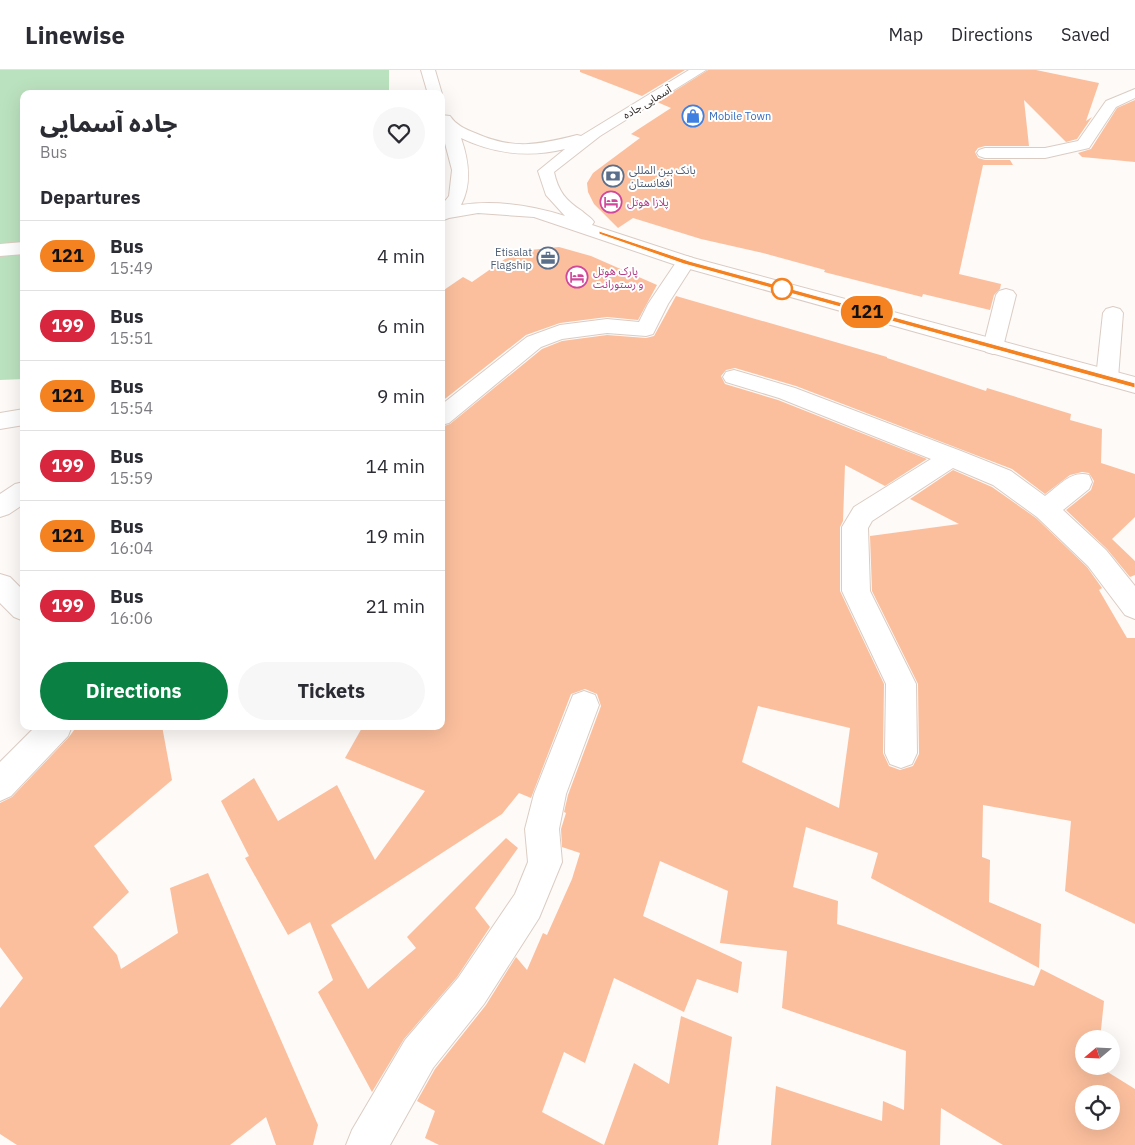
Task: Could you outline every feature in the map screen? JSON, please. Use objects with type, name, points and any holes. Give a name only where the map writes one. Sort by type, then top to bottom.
[{"type":"main road","points":[[428,70],[433,90]]},
{"type":"main road","name":"آسمایی جاده","points":[[595,133],[699,70]]},
{"type":"main road","points":[[985,154],[1045,153],[1083,145],[1111,104],[1135,92]]},
{"type":"main road","points":[[445,119],[455,141],[460,177],[459,194],[445,213]]},
{"type":"main road","points":[[448,125],[472,140],[498,148],[532,151],[552,148],[595,133]]},
{"type":"main road","points":[[595,133],[546,171],[548,184],[560,204],[601,233]]},
{"type":"main road","points":[[445,214],[478,208],[528,211],[686,262],[1135,385]]},
{"type":"main road","points":[[0,250],[20,248]]},
{"type":"main road","points":[[445,414],[534,342],[560,332],[572,332],[607,326],[646,329],[658,304],[686,262]]},
{"type":"main road","points":[[993,347],[1006,295]]},
{"type":"main road","points":[[1107,378],[1113,313]]},
{"type":"main road","points":[[734,377],[787,393],[1002,478],[1046,510],[1097,558],[1135,607]]},
{"type":"main road","points":[[0,421],[20,418]]},
{"type":"main road","points":[[901,753],[901,684],[856,591],[855,526],[863,514],[954,458]]},
{"type":"main road","points":[[1046,510],[1080,482]]},
{"type":"main road","points":[[0,507],[20,494]]},
{"type":"main road","points":[[0,585],[20,604]]},
{"type":"main road","points":[[367,1145],[419,1054],[471,991],[527,906],[545,862],[542,829],[550,794],[584,705]]},
{"type":"main road","points":[[0,784],[53,730]]},
{"type":"green space","points":[[0,70],[389,70],[389,90],[20,90],[20,379],[0,380]]},
{"type":"building","points":[[580,70],[685,70],[642,96],[580,72]]},
{"type":"building","points":[[708,70],[1036,70],[1099,83],[1086,121],[1092,117],[1077,139],[1066,142],[1024,100],[1029,146],[985,146],[978,148],[975,152],[978,158],[985,160],[1010,160],[1013,165],[983,165],[959,274],[1001,284],[1000,289],[994,295],[990,310],[923,294],[922,297],[824,272],[825,270],[701,239],[633,218],[618,228],[594,204],[588,192],[587,183],[593,173],[640,138],[631,134],[671,108],[657,102]]},
{"type":"building","points":[[1135,100],[1135,162],[1082,157],[1078,153],[1091,149],[1117,108]]},
{"type":"building","points":[[559,247],[591,256],[657,285],[638,320],[607,317],[560,323],[526,335],[445,399],[445,289],[463,277],[472,282],[505,259],[530,250]]},
{"type":"building","points":[[676,296],[887,357],[986,391],[987,388],[1071,414],[1070,420],[1102,429],[1101,463],[1135,474],[1135,517],[1112,539],[1135,561],[1135,575],[1130,577],[1107,549],[1066,510],[1091,490],[1094,481],[1089,473],[1082,472],[1070,475],[1045,494],[1012,469],[796,386],[735,368],[726,370],[721,376],[725,384],[778,400],[927,459],[885,486],[845,465],[843,521],[840,527],[840,591],[884,684],[883,753],[889,766],[900,770],[913,766],[919,754],[918,684],[872,591],[870,536],[959,524],[910,499],[953,470],[992,487],[1036,518],[1087,567],[1102,588],[1099,590],[1127,638],[1135,638],[1135,924],[1065,891],[1071,821],[983,805],[982,857],[990,860],[989,902],[1041,924],[1039,968],[871,878],[878,853],[806,827],[793,887],[838,901],[837,924],[1034,986],[1041,969],[1104,1001],[1101,1030],[1075,1030],[1075,1075],[1112,1075],[1135,1089],[1135,1145],[1003,1145],[941,1108],[940,1145],[771,1145],[776,1086],[882,1121],[883,1101],[904,1110],[906,1051],[782,1008],[787,951],[720,943],[728,891],[660,861],[643,916],[742,962],[738,993],[697,979],[684,1012],[614,978],[585,1063],[564,1052],[542,1112],[604,1145],[439,1145],[425,1138],[435,1111],[417,1101],[435,1069],[486,1005],[516,957],[527,970],[543,933],[547,935],[572,879],[580,853],[562,847],[561,829],[566,813],[564,812],[568,795],[601,706],[597,694],[585,689],[571,694],[531,798],[519,793],[502,814],[331,925],[368,989],[416,948],[407,937],[506,838],[518,848],[475,908],[490,927],[457,977],[404,1039],[372,1092],[318,992],[333,980],[310,922],[288,935],[245,858],[249,856],[221,801],[254,778],[278,821],[337,785],[375,860],[425,791],[345,758],[361,730],[445,730],[445,426],[450,424],[542,349],[562,341],[607,335],[646,338],[654,336]],"holes":[[[758,706],[850,728],[839,808],[742,762]]]},
{"type":"building","points":[[74,730],[163,730],[172,780],[94,846],[129,892],[93,927],[117,955],[121,969],[178,933],[170,888],[208,873],[318,1125],[313,1145],[276,1145],[266,1117],[230,1145],[17,1145],[0,1134],[0,1008],[23,978],[0,947],[0,803],[12,797]]},
{"type":"building","points":[[681,1016],[732,1037],[718,1145],[604,1145],[634,1063],[669,1084]]},
{"type":"bus line","name":"121","points":[[601,233],[686,262],[1135,385]]},
{"type":"place","name":"Mobile Town","points":[[693,116]]},
{"type":"place","name":"بانک بین المللی افغانستان","points":[[613,176]]},
{"type":"place","name":"پلازا هوتل","points":[[611,202]]},
{"type":"place","name":"Etisalat Flagship","points":[[548,258]]},
{"type":"place","name":"پارک هوتل و رستورانت","points":[[577,277]]}]
